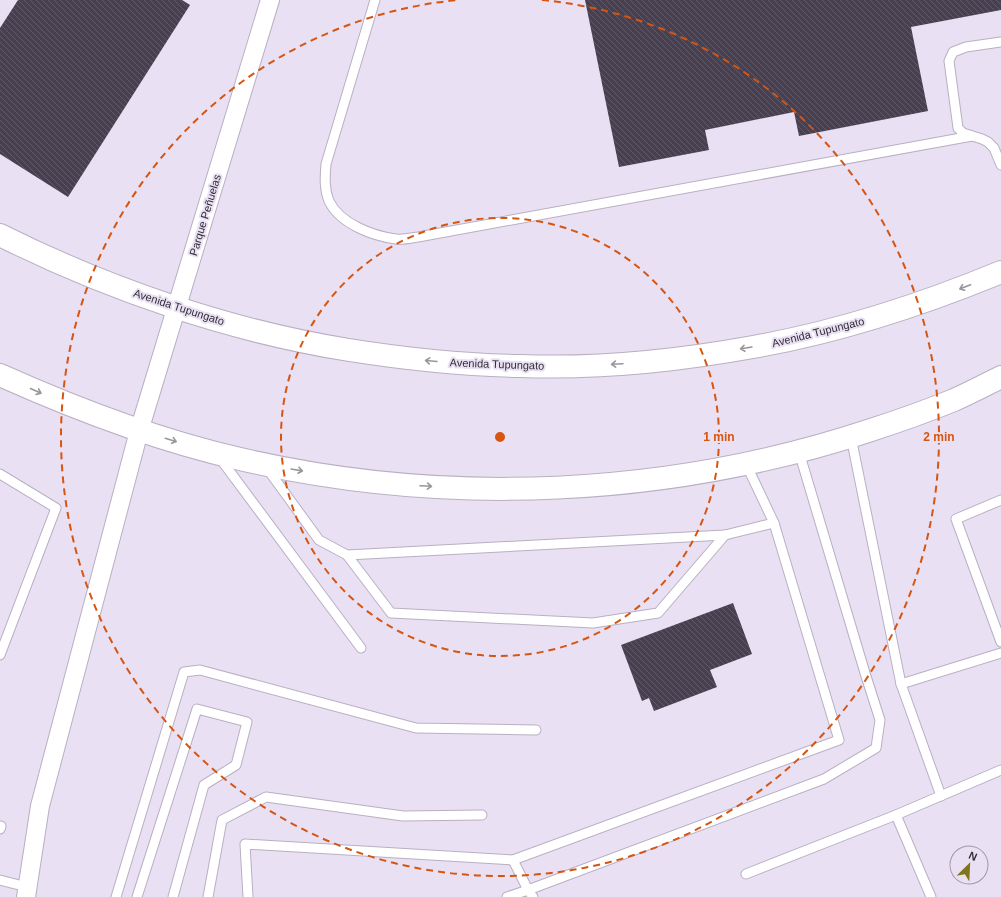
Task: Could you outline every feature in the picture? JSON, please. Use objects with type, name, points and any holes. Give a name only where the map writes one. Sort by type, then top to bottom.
[{"type":"street","name":"Parque Peñuelas","points":[[26,892],[40,806],[139,431],[270,0]]},
{"type":"street","name":"Avenida Tupungato","points":[[0,235],[72,269],[124,289],[177,308],[240,327],[290,339],[347,350],[464,364],[581,366],[697,356],[755,347],[869,320],[925,302],[1001,272]]},
{"type":"street","points":[[0,375],[88,413],[139,431],[215,453],[264,464],[316,474],[369,481],[430,486],[514,489],[584,486],[692,474],[799,452],[851,437],[903,419],[954,400],[1001,377]]},
{"type":"lane","points":[[374,0],[326,164],[325,185],[329,201],[339,215],[355,226],[375,235],[398,239],[418,237],[972,136]]},
{"type":"lane","points":[[1001,42],[966,47],[953,52],[950,61],[958,128],[963,133],[988,142],[994,148],[1001,165]]},
{"type":"lane","points":[[851,437],[901,684],[941,796]]},
{"type":"lane","points":[[507,897],[530,894],[824,779],[876,748],[880,720],[799,452]]},
{"type":"lane","points":[[215,453],[361,648]]},
{"type":"lane","points":[[264,464],[319,540],[346,555],[391,613],[593,624],[658,613],[725,535]]},
{"type":"lane","points":[[248,897],[245,844],[513,860],[839,740],[774,523],[746,464]]},
{"type":"lane","points":[[0,474],[56,508],[0,655]]},
{"type":"lane","points":[[1001,500],[956,519],[1001,642]]},
{"type":"lane","points":[[346,555],[725,535],[774,523]]},
{"type":"lane","points":[[901,684],[1001,653]]},
{"type":"lane","points":[[116,897],[184,672],[200,670],[416,728],[536,730]]},
{"type":"lane","points":[[137,897],[197,709],[247,722],[236,765],[204,785],[173,897]]},
{"type":"lane","points":[[746,874],[896,815],[1001,770]]},
{"type":"lane","points":[[208,897],[222,820],[266,797],[403,816],[482,815]]},
{"type":"lane","points":[[896,815],[931,897]]},
{"type":"lane","points":[[513,860],[530,894]]},
{"type":"lane","points":[[0,880],[26,892]]},
{"type":"building","points":[[18,0],[182,0],[190,5],[68,197],[0,154],[0,28]]},
{"type":"building","points":[[585,0],[1001,0],[1001,10],[911,27],[928,111],[799,136],[794,112],[705,130],[709,150],[619,167]]},
{"type":"building","points":[[733,603],[752,654],[710,670],[717,687],[654,711],[649,698],[642,701],[621,645]]}]
